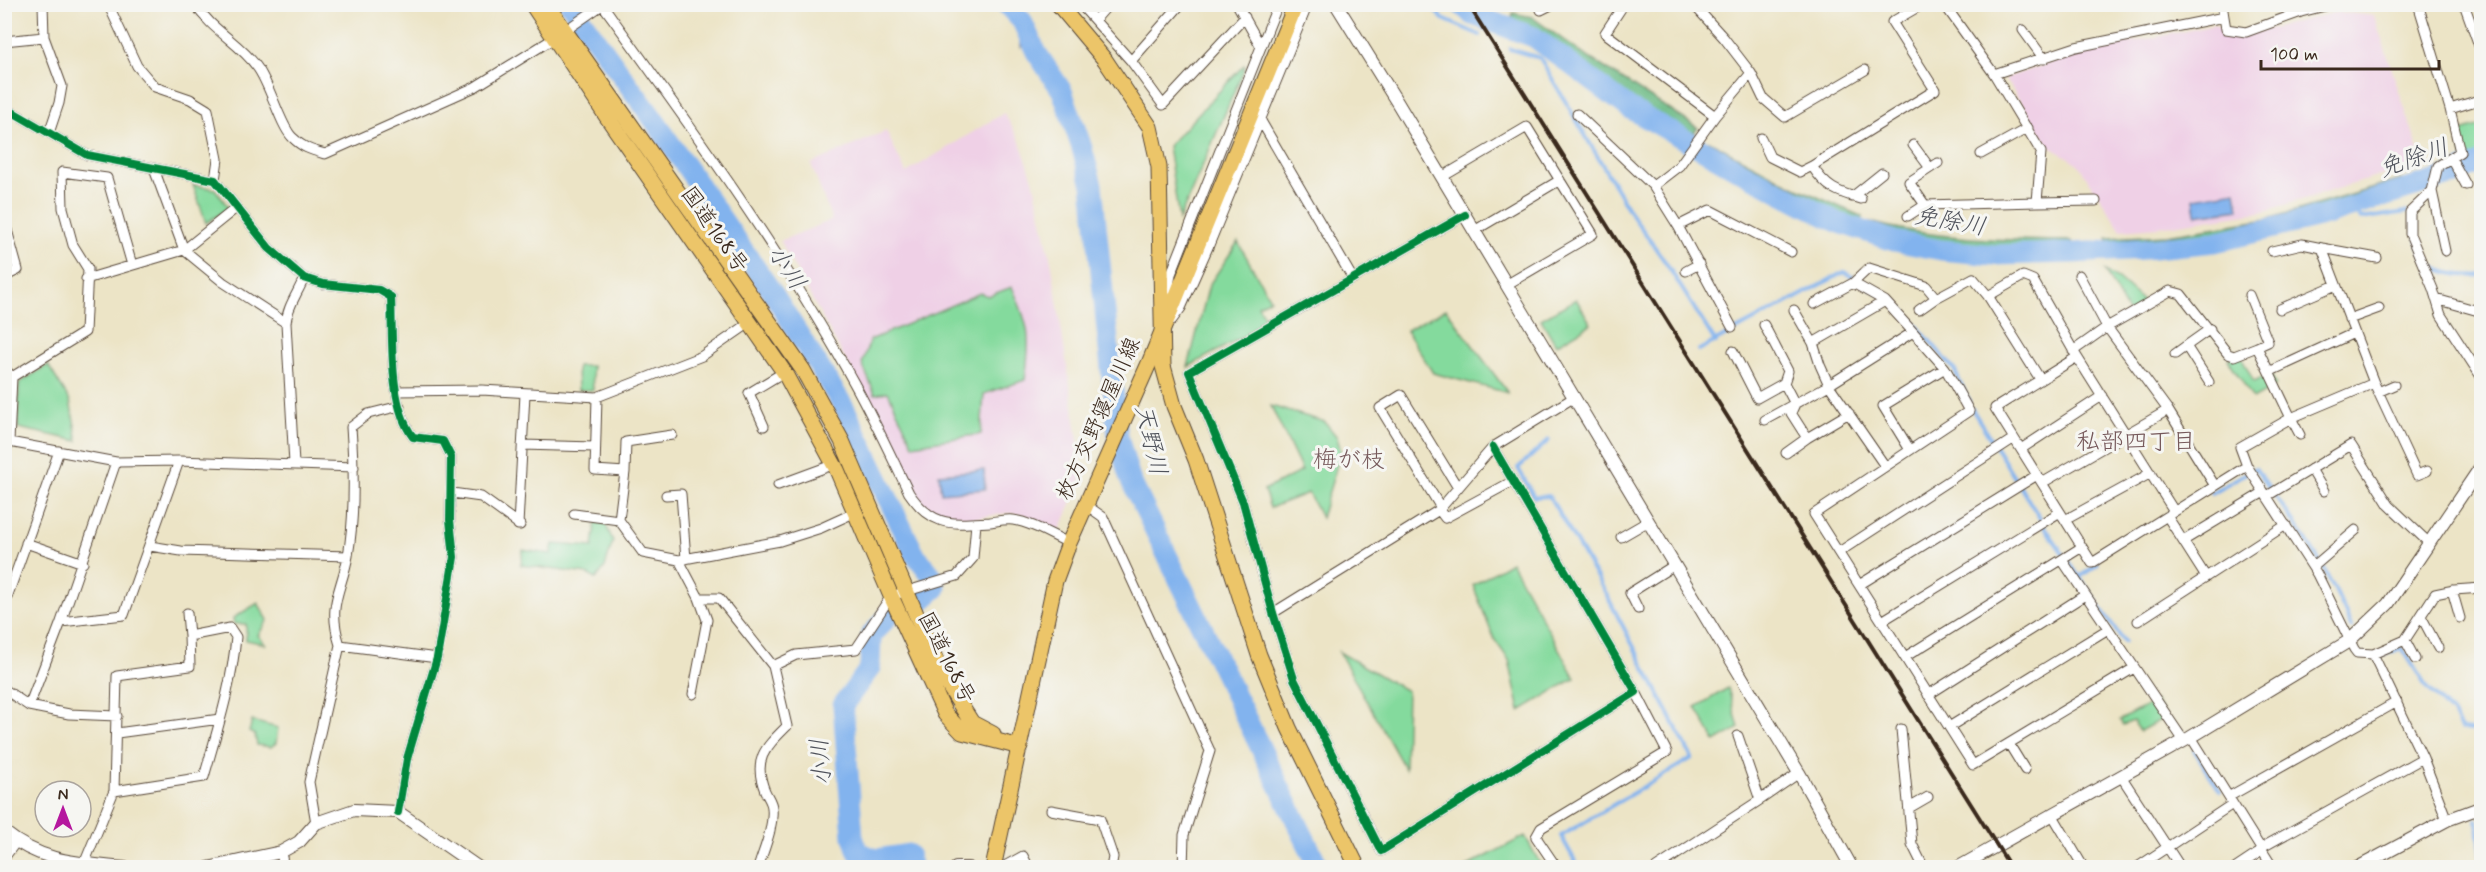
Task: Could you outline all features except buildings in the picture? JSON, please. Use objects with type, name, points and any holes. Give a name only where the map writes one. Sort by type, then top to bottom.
[{"type":"main road","name":"国道168号","points":[[532,4],[562,33],[803,370],[842,441],[943,677],[961,708],[972,723],[1020,747]]},
{"type":"main road","name":"国道168号","points":[[546,4],[607,117],[784,372],[835,464],[891,596],[945,714],[963,732],[1020,747]]},
{"type":"main road","points":[[1058,4],[1105,60],[1150,127],[1159,167],[1163,366],[1174,406],[1196,460],[1259,655],[1289,728],[1358,867]]},
{"type":"main road","name":"枚方交野寝屋川線","points":[[993,867],[1055,581],[1069,543],[1150,362],[1296,4]]},
{"type":"street","points":[[43,4],[44,37],[62,86],[49,133]]},
{"type":"street","points":[[108,4],[137,66],[155,87],[190,99],[208,110],[218,159],[215,180]]},
{"type":"street","points":[[195,4],[209,25],[243,51],[258,67],[290,135],[306,149],[325,154],[475,87],[562,33],[602,5],[692,128],[775,253],[855,384],[909,493],[920,510],[935,519],[952,524],[1012,520],[1036,527],[1069,543]]},
{"type":"street","points":[[1080,4],[1131,61],[1163,105],[1245,17]]},
{"type":"street","points":[[1095,20],[1109,4]]},
{"type":"street","points":[[1131,61],[1181,4]]},
{"type":"street","points":[[1238,4],[1260,45]]},
{"type":"street","points":[[1161,334],[1172,274],[1278,4]]},
{"type":"street","points":[[1161,334],[1181,308],[1308,4]]},
{"type":"street","points":[[1336,4],[1799,773],[1852,867]]},
{"type":"street","points":[[1542,10],[1552,4]]},
{"type":"street","points":[[1624,4],[1605,33],[1715,116]]},
{"type":"street","points":[[1693,4],[1724,38],[1751,73],[1763,98],[1786,120],[1824,99],[1865,70]]},
{"type":"street","points":[[1767,142],[1770,157],[1800,172],[1860,141],[1935,90],[1910,62],[1887,25],[1923,4]]},
{"type":"street","points":[[1944,4],[1994,74],[2041,152],[2037,202]]},
{"type":"street","points":[[2222,4],[2226,28],[2246,32],[2301,8],[2333,4]]},
{"type":"street","points":[[2369,4],[2386,4]]},
{"type":"street","points":[[2418,4],[2450,109],[2460,152],[2438,166],[2432,191],[2445,251]]},
{"type":"street","points":[[2464,4],[2481,54]]},
{"type":"street","points":[[1994,74],[2076,47],[2224,17]]},
{"type":"street","points":[[2022,30],[2044,58]]},
{"type":"street","points":[[4,41],[44,37]]},
{"type":"street","points":[[1653,186],[1679,166],[1715,116],[1751,73]]},
{"type":"street","points":[[2450,109],[2481,99]]},
{"type":"street","points":[[4,107],[87,155],[215,180],[269,248],[304,278],[323,284],[379,291],[390,297],[396,391],[403,424],[413,437],[443,441],[451,457],[450,520],[454,557],[437,658],[407,759],[398,812]]},
{"type":"street","points":[[1577,114],[1653,186],[1678,226],[1732,327]]},
{"type":"street","points":[[1261,121],[1353,279]]},
{"type":"street","points":[[1442,177],[1527,127],[1593,234],[1506,285]]},
{"type":"street","points":[[1981,154],[2028,128]]},
{"type":"street","points":[[1598,149],[1607,143]]},
{"type":"street","points":[[1913,146],[1934,166],[1909,182],[1925,206]]},
{"type":"street","points":[[2451,158],[2466,185]]},
{"type":"street","points":[[1812,166],[1821,181],[1832,189],[1857,198],[1882,172]]},
{"type":"street","points":[[154,169],[184,250],[223,282],[286,323]]},
{"type":"street","points":[[12,377],[85,332],[88,269],[73,244],[63,208],[62,172],[107,178],[132,265]]},
{"type":"street","points":[[1474,231],[1560,180]]},
{"type":"street","points":[[2432,191],[2410,212],[2410,234],[2441,315],[2450,333],[2481,378]]},
{"type":"street","points":[[1908,216],[1925,206],[1992,199],[2037,202],[2096,201]]},
{"type":"street","points":[[86,279],[184,250],[236,208]]},
{"type":"street","points":[[1678,226],[1710,210],[1791,252]]},
{"type":"street","points":[[1465,215],[1189,372],[1243,502],[1294,680],[1381,851],[1636,692]]},
{"type":"street","points":[[4,219],[18,270],[4,277]]},
{"type":"street","points":[[2272,251],[2302,244],[2377,258]]},
{"type":"street","points":[[2322,248],[2376,388],[2417,476],[2427,471]]},
{"type":"street","points":[[1686,271],[1698,264]]},
{"type":"street","points":[[1814,304],[1853,282],[1869,268],[1926,286],[1936,298]]},
{"type":"street","points":[[2079,275],[2107,327],[2168,410],[2215,486]]},
{"type":"street","points":[[1989,296],[2022,276],[2033,280],[2075,354],[2151,473],[2170,517],[2206,577]]},
{"type":"street","points":[[294,464],[286,312],[294,301],[304,278]]},
{"type":"street","points":[[1919,310],[1973,278],[1989,296],[2040,379]]},
{"type":"street","points":[[1853,282],[1885,301],[1913,332],[1945,368],[1969,411],[1814,514],[1973,765],[2134,668]]},
{"type":"street","points":[[2280,309],[2336,285]]},
{"type":"street","points":[[2248,467],[2215,486],[2170,517],[2091,563],[1995,408],[2075,354],[2107,327],[2170,291],[2181,294],[2228,354],[2234,356],[2257,347],[2268,342],[2249,295]]},
{"type":"street","points":[[2436,299],[2481,312]]},
{"type":"street","points":[[1813,343],[1885,301]]},
{"type":"street","points":[[2349,319],[2379,308]]},
{"type":"street","points":[[1794,310],[1813,343],[1829,385],[1886,466]]},
{"type":"street","points":[[396,391],[482,390],[597,397],[702,356],[751,322]]},
{"type":"street","points":[[1733,351],[1757,398],[1784,383],[1788,371],[1764,325]]},
{"type":"street","points":[[2175,354],[2210,329]]},
{"type":"street","points":[[1765,420],[1829,385],[1913,332]]},
{"type":"street","points":[[2271,370],[2354,333]]},
{"type":"street","points":[[2186,346],[2210,382]]},
{"type":"street","points":[[2257,347],[2271,370],[2300,435]]},
{"type":"street","points":[[4,368],[12,377],[7,442],[4,453]]},
{"type":"street","points":[[1910,450],[1883,406],[1945,368]]},
{"type":"street","points":[[764,426],[749,393],[784,372]]},
{"type":"street","points":[[1784,383],[1795,404]]},
{"type":"street","points":[[2394,385],[2376,388],[2292,417],[2240,447],[2248,467],[2313,567],[2357,653],[2373,654],[2405,640],[2435,594],[2481,588]]},
{"type":"street","points":[[452,493],[482,497],[521,525],[525,394]]},
{"type":"street","points":[[1458,488],[1401,395],[1380,408],[1445,518],[1513,481]]},
{"type":"street","points":[[2020,449],[2102,396]]},
{"type":"street","points":[[597,397],[595,470],[624,472]]},
{"type":"street","points":[[1273,613],[1440,509],[1494,447],[1573,398]]},
{"type":"street","points":[[1795,404],[1791,412],[1807,438]]},
{"type":"street","points":[[316,823],[309,782],[340,645],[334,626],[334,604],[348,556],[354,467],[351,427],[368,414],[400,406]]},
{"type":"street","points":[[1859,585],[2023,483],[2039,479],[2168,410]]},
{"type":"street","points":[[1786,453],[1849,413]]},
{"type":"street","points":[[672,435],[626,442],[619,520],[643,553],[682,559],[780,541],[821,528],[856,512]]},
{"type":"street","points":[[1839,552],[2013,439]]},
{"type":"street","points":[[7,442],[116,462],[179,461],[354,467]]},
{"type":"street","points":[[522,445],[595,447]]},
{"type":"street","points":[[2183,541],[2280,488],[2351,445],[2389,505],[2430,544]]},
{"type":"street","points":[[1494,447],[1636,692],[1667,752],[1541,828],[1536,837],[1557,867]]},
{"type":"street","points":[[4,606],[59,451]]},
{"type":"street","points":[[61,622],[124,615],[179,461]]},
{"type":"street","points":[[29,706],[83,563],[116,462]]},
{"type":"street","points":[[778,485],[835,464]]},
{"type":"street","points":[[1957,867],[2187,739],[2349,641],[2388,604],[2481,465]]},
{"type":"street","points":[[2311,469],[2324,491]]},
{"type":"street","points":[[1882,621],[2047,520],[2062,516],[2151,473]]},
{"type":"street","points":[[666,495],[681,494],[682,559],[707,620],[693,694]]},
{"type":"street","points":[[1086,505],[1103,517],[1210,751],[1184,835],[1183,867]]},
{"type":"street","points":[[574,514],[619,520]]},
{"type":"street","points":[[1621,537],[1647,522]]},
{"type":"street","points":[[773,666],[796,655],[856,650],[891,596],[957,576],[973,558],[976,523]]},
{"type":"street","points":[[2138,621],[2286,525]]},
{"type":"street","points":[[2313,567],[2356,530]]},
{"type":"street","points":[[27,543],[83,563]]},
{"type":"street","points":[[150,546],[181,551],[348,556]]},
{"type":"street","points":[[1905,657],[2082,547]]},
{"type":"street","points":[[2062,560],[2134,668],[2229,796],[2259,851],[2273,867]]},
{"type":"street","points":[[1638,609],[1630,593],[1673,566]]},
{"type":"street","points":[[2452,590],[2460,618]]},
{"type":"street","points":[[1928,695],[2085,595]]},
{"type":"street","points":[[699,598],[718,598],[773,666],[783,699],[787,726],[765,748],[758,767],[764,789],[773,806],[771,826],[759,867]]},
{"type":"street","points":[[84,864],[114,791],[117,675],[190,666],[187,613]]},
{"type":"street","points":[[2421,616],[2438,648]]},
{"type":"street","points":[[114,791],[204,777],[220,719],[236,637],[230,628],[189,636]]},
{"type":"street","points":[[1949,727],[2108,629]]},
{"type":"street","points":[[2405,640],[2415,659]]},
{"type":"street","points":[[340,645],[437,658]]},
{"type":"street","points":[[2373,654],[2423,758],[2447,820]]},
{"type":"street","points":[[4,689],[29,706],[69,714],[117,716]]},
{"type":"street","points":[[2229,796],[2397,702]]},
{"type":"street","points":[[117,733],[220,719]]},
{"type":"street","points":[[1901,729],[1912,844],[1924,867]]},
{"type":"street","points":[[1738,736],[1760,800]]},
{"type":"street","points":[[2009,744],[2025,770]]},
{"type":"street","points":[[2236,867],[2259,851],[2423,758]]},
{"type":"street","points":[[1656,867],[1799,773]]},
{"type":"street","points":[[2121,776],[2181,867]]},
{"type":"street","points":[[1909,808],[1928,797]]},
{"type":"street","points":[[2136,867],[2228,807]]},
{"type":"street","points":[[2356,867],[2447,820],[2481,807]]},
{"type":"street","points":[[208,867],[281,852],[299,842],[316,823],[354,810],[398,812],[479,867]]},
{"type":"street","points":[[1051,810],[1100,819],[1113,857],[1111,867]]},
{"type":"street","points":[[2052,814],[2084,867]]},
{"type":"street","points":[[4,832],[31,851],[60,861],[125,867]]},
{"type":"street","points":[[4,858],[16,842]]},
{"type":"street","points":[[281,852],[284,867]]},
{"type":"street","points":[[1001,867],[1023,856],[1029,867]]},
{"type":"street","points":[[956,867],[966,867]]},
{"type":"shaded area","points":[[2338,12],[2374,16],[2423,163],[2261,212],[2159,227],[2121,230],[2078,164],[2049,146],[2005,78],[2080,53],[2214,25],[2224,30],[2247,34]]},
{"type":"shaded area","points":[[1004,113],[1019,139],[1033,179],[1052,266],[1083,474],[1059,533],[1024,515],[1008,513],[953,521],[923,508],[912,492],[861,388],[780,241],[832,220],[811,164],[886,131],[906,173]]},
{"type":"green space","points":[[1513,13],[1532,17],[1580,52],[1698,128],[1688,140],[1632,107],[1535,36],[1510,27]]},
{"type":"green space","points":[[1244,65],[1245,67],[1179,220],[1168,146]]},
{"type":"green space","points":[[2481,125],[2481,159],[2465,165],[2458,132]]},
{"type":"green space","points":[[1709,141],[1793,186],[1863,217],[1859,226],[1799,200],[1703,148]]},
{"type":"green space","points":[[2426,177],[2426,181],[2347,207],[2240,235],[2187,244],[2108,248],[2108,238],[2167,235],[2268,219],[2401,180],[2402,183]]},
{"type":"green space","points":[[193,185],[215,189],[229,208],[206,223]]},
{"type":"green space","points":[[1870,222],[1945,236],[2072,241],[2072,250],[1942,249],[1868,230]]},
{"type":"green space","points":[[1238,242],[1270,299],[1258,305],[1268,323],[1188,367],[1209,285]]},
{"type":"green space","points":[[2105,272],[2118,279],[2144,302],[2129,314]]},
{"type":"green space","points":[[1012,287],[1026,323],[1028,353],[1025,380],[984,394],[981,434],[913,445],[888,392],[875,394],[862,364],[870,340],[980,293],[988,296]]},
{"type":"green space","points":[[1576,299],[1591,324],[1556,345],[1541,319]]},
{"type":"green space","points":[[1446,309],[1508,393],[1433,373],[1406,330]]},
{"type":"green space","points":[[2240,355],[2254,382],[2271,374],[2276,386],[2253,399],[2228,359]]},
{"type":"green space","points":[[48,365],[70,401],[78,441],[18,428],[19,383]]},
{"type":"green space","points":[[577,366],[592,366],[593,390],[578,390]]},
{"type":"green space","points":[[1271,406],[1325,422],[1337,437],[1341,452],[1321,518],[1308,493],[1270,508],[1264,490],[1302,471]]},
{"type":"green space","points":[[596,522],[605,523],[613,541],[605,567],[596,579],[587,574],[521,565],[523,550],[551,554],[553,544],[593,547]]},
{"type":"green space","points":[[1511,562],[1575,678],[1520,711],[1509,660],[1494,639],[1473,585]]},
{"type":"green space","points":[[258,603],[268,620],[258,635],[265,644],[246,640],[246,624],[234,624],[233,618]]},
{"type":"green space","points":[[1339,652],[1407,691],[1405,769]]},
{"type":"green space","points":[[1728,688],[1739,728],[1715,742],[1696,707]]},
{"type":"green space","points":[[2155,701],[2166,717],[2140,731],[2133,721],[2123,725],[2120,720]]},
{"type":"green space","points":[[252,721],[278,728],[276,743],[271,747],[257,745],[255,735],[249,732]]},
{"type":"green space","points":[[1525,836],[1542,867],[1466,867]]},
{"type":"water","points":[[1000,5],[1018,9],[1035,35],[1021,47],[1017,23]]},
{"type":"water","points":[[2236,191],[2239,209],[2196,215],[2194,198]]},
{"type":"water","points":[[984,470],[985,489],[941,493],[939,474]]},
{"type":"waterway","name":"小川","points":[[570,4],[654,120],[776,298],[844,407],[914,553],[933,577]]},
{"type":"waterway","name":"天野川","points":[[1006,4],[1022,21],[1036,52],[1062,91],[1092,185],[1118,437],[1130,479],[1319,868]]},
{"type":"waterway","points":[[1428,4],[1443,19],[1480,35]]},
{"type":"waterway","name":"免除川","points":[[1460,4],[1473,15],[1534,37],[1629,108],[1837,222],[1894,241],[1941,250],[1994,255],[2073,253],[2215,242],[2319,217],[2453,175],[2482,162]]},
{"type":"waterway","points":[[1510,49],[1540,58],[1630,212],[1666,263],[1716,343]]},
{"type":"waterway","points":[[2353,207],[2361,219],[2406,212]]},
{"type":"waterway","points":[[2414,214],[2420,247],[2429,263],[2450,273],[2482,275]]},
{"type":"waterway","points":[[1699,350],[1844,272],[1897,303],[1954,369],[1969,402]]},
{"type":"waterway","points":[[1972,409],[2049,533],[2124,642]]},
{"type":"waterway","points":[[1549,440],[1518,468],[1534,497],[1549,496],[1604,590],[1692,758],[1561,836],[1579,868]]},
{"type":"waterway","points":[[2212,493],[2255,468],[2321,564],[2351,627]]},
{"type":"waterway","points":[[2081,576],[2098,564]]},
{"type":"waterway","name":"小川","points":[[921,601],[936,588]]},
{"type":"waterway","name":"小川","points":[[888,617],[871,635],[870,668],[843,705],[853,837],[858,852],[876,859],[908,854],[912,868]]},
{"type":"waterway","points":[[2378,657],[2402,648],[2425,685],[2453,715],[2461,729],[2482,731]]},
{"type":"waterway","points":[[2194,750],[2220,791]]},
{"type":"waterway","points":[[2477,820],[2482,856]]},
{"type":"railway","points":[[1468,4],[2011,868]]},
{"type":"cycle path","points":[[4,107],[87,155],[215,180],[269,248],[304,278],[323,284],[379,290],[391,297],[393,370],[399,407],[413,437],[443,441],[451,457],[450,520],[454,557],[437,658],[407,759],[398,812]]},
{"type":"cycle path","points":[[1465,215],[1189,372],[1243,502],[1273,613],[1294,679],[1381,851],[1636,692],[1493,447]]},
{"type":"district","name":"私部四丁目","points":[[2136,442]]},
{"type":"district","name":"梅が枝","points":[[1349,460]]}]
